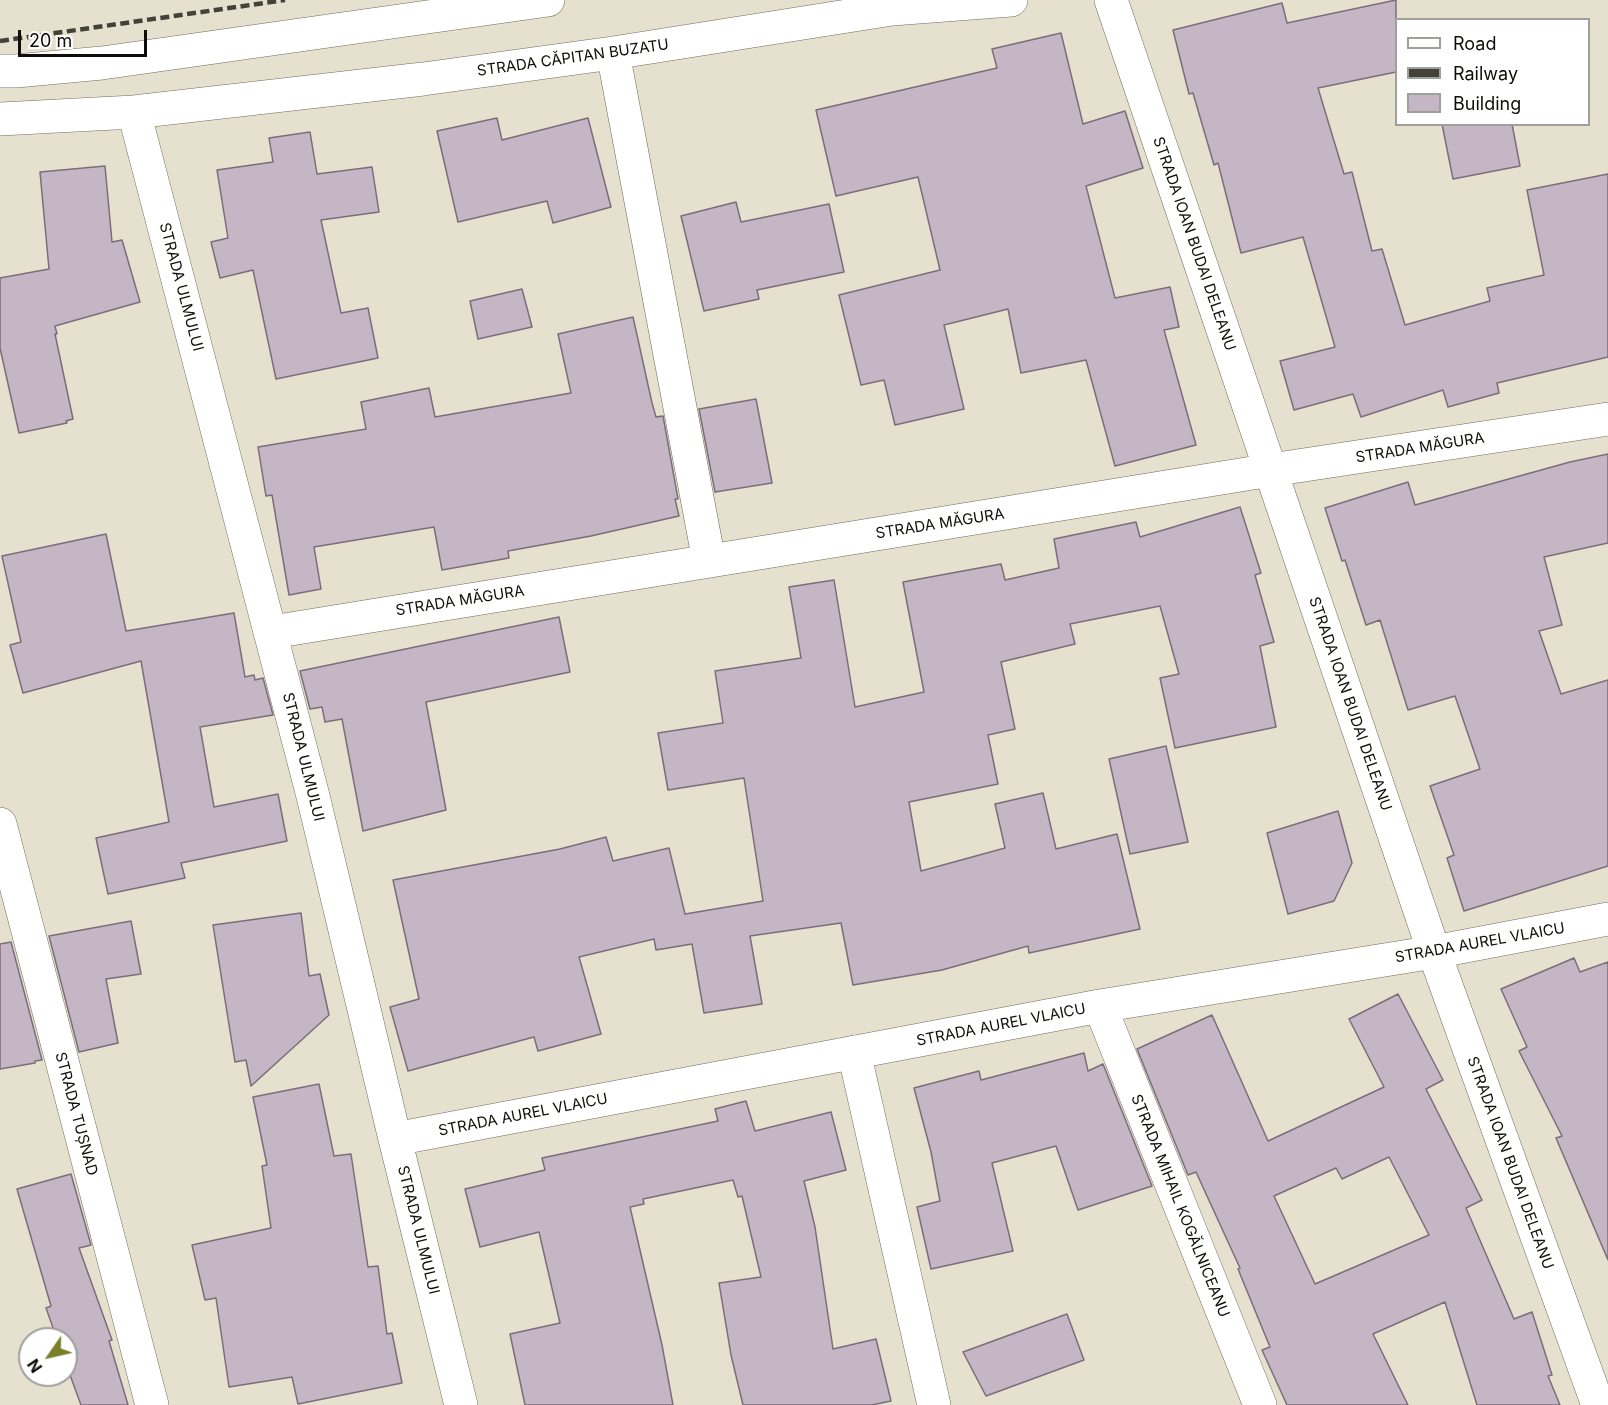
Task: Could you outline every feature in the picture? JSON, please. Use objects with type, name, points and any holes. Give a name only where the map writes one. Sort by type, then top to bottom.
[{"type":"street","points":[[0,71],[16,72],[102,63],[548,0]]},
{"type":"street","name":"STRADA CĂPITAN BUZATU","points":[[134,112],[423,79],[613,53],[892,9],[1011,0]]},
{"type":"street","name":"STRADA IOAN BUDAI DELEANU","points":[[1111,0],[1434,952],[1598,1405]]},
{"type":"street","points":[[613,53],[709,561]]},
{"type":"street","points":[[0,119],[134,112]]},
{"type":"street","name":"STRADA ULMULUI","points":[[134,112],[272,632],[461,1405]]},
{"type":"street","name":"STRADA MĂGURA","points":[[272,632],[1271,470],[1608,419]]},
{"type":"street","name":"STRADA TUȘNAD","points":[[0,824],[152,1405]]},
{"type":"street","name":"STRADA AUREL VLAICU","points":[[395,1139],[1100,1006],[1434,952],[1608,920]]},
{"type":"street","name":"STRADA MIHAIL KOGĂLNICEANU","points":[[1100,1006],[1260,1405]]},
{"type":"street","points":[[854,1052],[934,1405]]},
{"type":"building","points":[[1396,0],[1395,72],[1318,88],[1344,174],[1352,172],[1372,251],[1382,249],[1405,325],[1490,301],[1487,288],[1544,275],[1527,190],[1608,174],[1608,357],[1497,383],[1499,393],[1448,407],[1443,390],[1361,417],[1353,394],[1294,410],[1280,361],[1335,347],[1303,237],[1241,253],[1218,163],[1214,165],[1193,93],[1189,94],[1173,30],[1282,3],[1287,23]]},
{"type":"building","points":[[1061,33],[1083,124],[1125,111],[1143,168],[1086,186],[1115,298],[1170,287],[1179,327],[1164,330],[1196,445],[1115,466],[1086,360],[1021,373],[1008,309],[944,325],[964,409],[895,425],[884,380],[861,385],[839,295],[940,270],[918,177],[836,196],[816,110],[997,68],[992,49]]},
{"type":"building","points":[[497,118],[502,140],[588,118],[611,207],[553,223],[547,201],[458,222],[437,131]]},
{"type":"building","points":[[1442,126],[1512,126],[1520,166],[1453,179]]},
{"type":"building","points":[[310,132],[317,174],[372,167],[379,212],[321,220],[341,313],[368,308],[378,358],[276,379],[253,270],[220,278],[211,242],[228,238],[217,170],[273,162],[269,138]]},
{"type":"building","points":[[105,166],[112,242],[122,240],[140,302],[55,326],[73,419],[66,421],[67,423],[19,433],[0,348],[0,278],[49,269],[40,172]]},
{"type":"building","points":[[736,202],[741,222],[829,204],[844,272],[757,290],[759,299],[704,311],[681,216]]},
{"type":"building","points":[[522,289],[532,327],[478,339],[470,301]]},
{"type":"building","points":[[633,317],[656,417],[663,416],[679,516],[591,536],[508,551],[509,558],[442,570],[434,527],[314,547],[321,589],[289,595],[272,495],[266,496],[258,447],[366,429],[361,402],[429,388],[435,417],[571,393],[558,334]]},
{"type":"building","points":[[756,399],[772,483],[715,492],[699,409]]},
{"type":"building","points":[[1608,454],[1608,543],[1544,557],[1562,625],[1539,631],[1561,694],[1608,680],[1608,866],[1464,911],[1447,858],[1454,855],[1430,786],[1480,769],[1455,696],[1408,710],[1380,620],[1366,625],[1325,508],[1408,482],[1415,505],[1570,462]]},
{"type":"building","points":[[1240,507],[1261,573],[1255,575],[1274,642],[1260,646],[1276,727],[1175,748],[1160,678],[1179,674],[1160,606],[1070,624],[1075,644],[1001,662],[1015,729],[988,735],[998,784],[909,802],[921,871],[1005,848],[995,804],[1043,793],[1056,849],[1117,834],[1140,929],[1029,953],[1028,946],[942,970],[853,985],[841,923],[750,936],[762,1004],[704,1013],[692,944],[656,950],[654,939],[579,957],[601,1034],[538,1051],[534,1037],[408,1071],[390,1007],[419,999],[393,880],[560,849],[606,837],[613,861],[669,848],[685,914],[763,901],[744,778],[668,790],[658,733],[723,723],[715,671],[801,658],[789,587],[834,580],[855,707],[924,692],[903,582],[1001,564],[1005,580],[1059,568],[1054,539],[1136,522],[1140,537]]},
{"type":"building","points":[[106,534],[126,631],[234,613],[245,677],[254,675],[255,680],[263,678],[273,715],[200,727],[214,807],[278,794],[287,841],[181,863],[185,878],[108,894],[96,838],[169,822],[141,661],[23,693],[10,645],[21,642],[2,556]]},
{"type":"building","points":[[559,617],[570,672],[426,702],[446,810],[363,831],[342,719],[325,722],[322,707],[310,709],[300,671]]},
{"type":"building","points":[[1166,746],[1188,842],[1130,854],[1109,759]]},
{"type":"building","points":[[1338,811],[1352,863],[1334,901],[1288,914],[1267,833]]},
{"type":"building","points":[[301,913],[309,976],[320,974],[329,1015],[251,1086],[246,1060],[235,1062],[213,925]]},
{"type":"building","points":[[131,921],[141,974],[106,979],[118,1043],[79,1052],[49,936]]},
{"type":"building","points":[[11,942],[42,1060],[0,1069],[0,944]]},
{"type":"building","points":[[1574,958],[1580,972],[1608,962],[1608,1260],[1556,1138],[1562,1136],[1519,1051],[1527,1047],[1501,989]]},
{"type":"building","points":[[1398,994],[1443,1080],[1426,1089],[1482,1200],[1466,1208],[1514,1319],[1532,1312],[1552,1375],[1548,1376],[1560,1405],[1477,1405],[1445,1302],[1373,1334],[1408,1405],[1287,1405],[1262,1350],[1270,1347],[1238,1269],[1240,1268],[1196,1172],[1188,1175],[1137,1049],[1212,1015],[1268,1141],[1384,1087],[1349,1019]],"holes":[[[1389,1157],[1429,1235],[1315,1284],[1274,1196],[1336,1168],[1342,1179]]]},
{"type":"building","points":[[1084,1053],[1088,1071],[1103,1064],[1152,1186],[1078,1210],[1056,1146],[992,1163],[1013,1251],[931,1269],[917,1207],[940,1201],[931,1152],[914,1088],[979,1071],[981,1080]]},
{"type":"building","points":[[319,1084],[334,1156],[351,1154],[368,1267],[378,1266],[387,1334],[392,1333],[402,1383],[298,1404],[292,1377],[229,1387],[216,1298],[205,1300],[192,1245],[271,1228],[262,1166],[267,1165],[253,1097]]},
{"type":"building","points":[[746,1101],[755,1131],[831,1112],[846,1170],[804,1181],[815,1227],[833,1349],[876,1339],[891,1401],[872,1405],[743,1405],[731,1355],[719,1283],[761,1277],[742,1196],[738,1197],[733,1180],[643,1199],[644,1204],[630,1207],[662,1345],[673,1405],[525,1405],[510,1334],[560,1323],[539,1232],[480,1247],[465,1189],[545,1170],[542,1158],[718,1121],[715,1109]]},
{"type":"building","points":[[71,1174],[91,1245],[79,1248],[112,1340],[109,1341],[128,1405],[81,1405],[74,1387],[78,1387],[78,1327],[53,1327],[46,1308],[51,1306],[17,1189]]},
{"type":"building","points":[[1067,1314],[1084,1360],[986,1396],[963,1352]]},
{"type":"railway","points":[[0,41],[285,0]]}]
